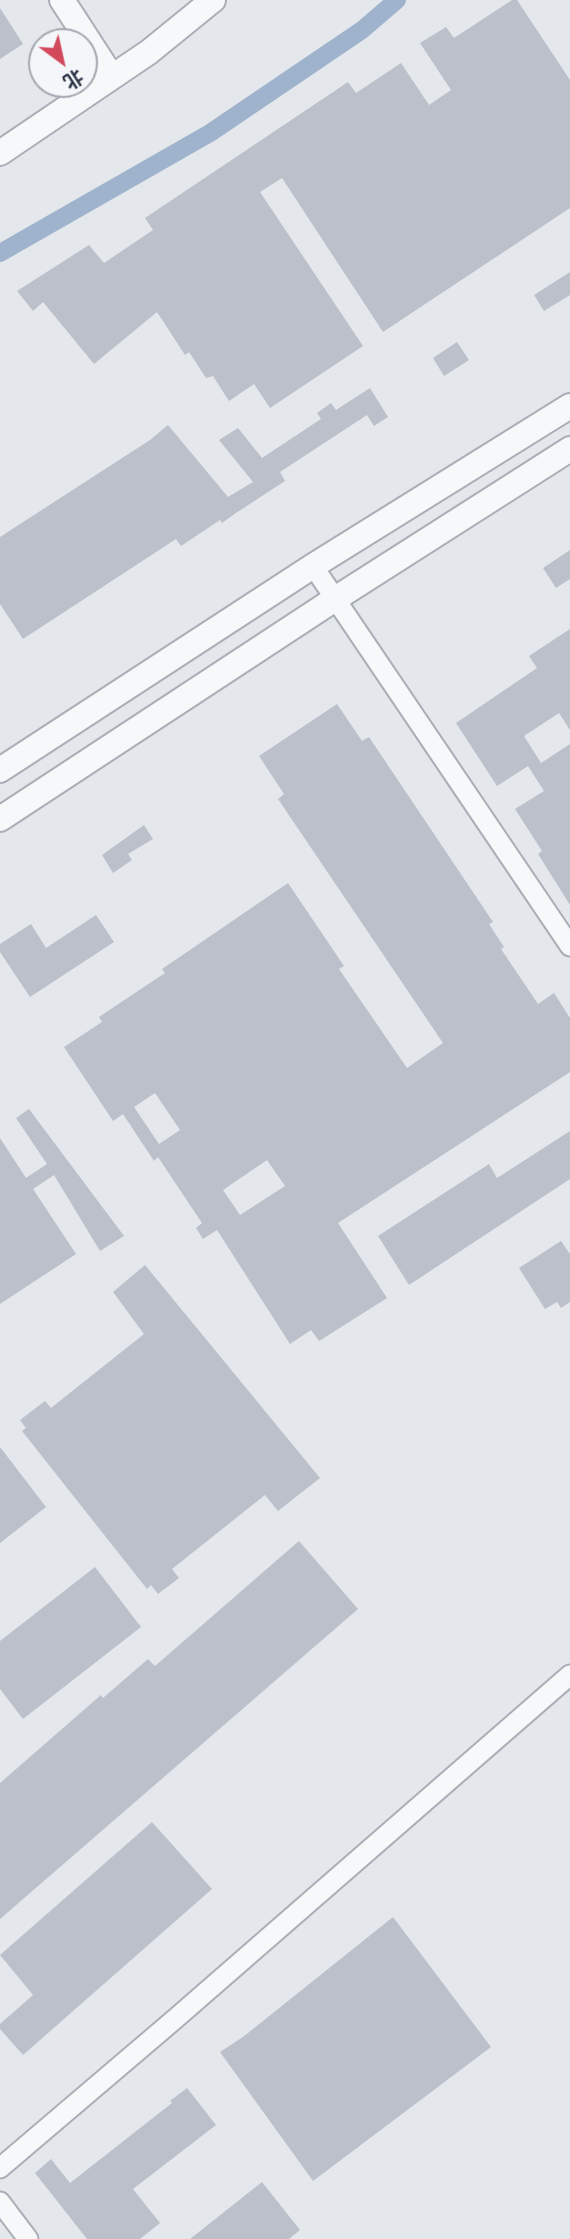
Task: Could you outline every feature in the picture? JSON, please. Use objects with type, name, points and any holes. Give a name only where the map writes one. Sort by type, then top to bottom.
[{"type":"street","points":[[62,0],[112,77]]},
{"type":"street","points":[[0,153],[149,52],[212,0]]},
{"type":"street","points":[[0,770],[313,566],[570,406]]},
{"type":"street","points":[[0,819],[335,599],[570,449]]},
{"type":"street","points":[[313,566],[570,947]]},
{"type":"street","points":[[0,2168],[570,1675]]},
{"type":"street","points":[[0,2202],[28,2239]]},
{"type":"building","points":[[512,0],[517,0],[570,80],[570,208],[383,332],[282,178],[260,192],[363,346],[270,408],[254,384],[229,401],[213,376],[206,378],[189,352],[185,355],[157,312],[94,364],[43,302],[33,311],[17,291],[89,245],[104,263],[153,230],[145,218],[348,82],[356,93],[401,63],[429,105],[451,90],[420,43],[446,27],[454,38]]},
{"type":"building","points":[[0,8],[23,44],[0,59]]},
{"type":"building","points":[[570,272],[570,295],[544,311],[534,295]]},
{"type":"building","points":[[457,342],[469,360],[444,376],[433,358]]},
{"type":"building","points":[[370,388],[388,417],[374,426],[367,415],[280,472],[285,481],[222,523],[220,520],[181,546],[176,539],[23,639],[0,604],[0,537],[150,440],[168,425],[228,497],[253,482],[219,440],[238,428],[262,458],[321,419],[317,413],[331,403],[336,410]]},
{"type":"building","points":[[570,550],[570,579],[556,588],[543,568]]},
{"type":"building","points":[[570,629],[570,730],[559,713],[524,736],[541,763],[570,744],[570,905],[538,854],[542,851],[515,809],[544,791],[528,766],[497,786],[456,723],[537,668],[529,656]]},
{"type":"building","points":[[337,704],[362,741],[369,737],[493,922],[489,924],[504,947],[501,949],[538,1004],[554,993],[570,1018],[570,1072],[338,1223],[387,1298],[319,1341],[311,1330],[290,1344],[217,1230],[203,1239],[196,1228],[202,1223],[158,1157],[154,1161],[123,1114],[113,1121],[64,1047],[102,1022],[99,1017],[165,973],[162,969],[288,883],[344,966],[339,969],[407,1068],[443,1043],[278,799],[284,794],[259,756]],"holes":[[[155,1093],[180,1130],[159,1144],[134,1107]],[[267,1160],[285,1186],[240,1215],[223,1190]]]},
{"type":"building","points":[[144,825],[153,839],[128,854],[132,860],[113,873],[102,855]]},
{"type":"building","points":[[96,915],[114,942],[30,997],[0,952],[0,944],[31,924],[46,948]]},
{"type":"building","points":[[29,1109],[124,1236],[100,1251],[54,1175],[33,1189],[76,1254],[0,1304],[0,1138],[26,1178],[47,1164],[16,1118]]},
{"type":"building","points":[[570,1131],[570,1179],[409,1285],[378,1236],[489,1164],[497,1178]]},
{"type":"building","points":[[561,1241],[570,1254],[570,1302],[561,1308],[557,1302],[545,1309],[519,1268]]},
{"type":"building","points":[[145,1265],[320,1478],[278,1511],[265,1495],[172,1569],[179,1578],[158,1594],[151,1585],[147,1589],[22,1431],[26,1428],[20,1420],[45,1401],[51,1408],[144,1334],[113,1292]]},
{"type":"building","points":[[0,1447],[46,1507],[0,1543]]},
{"type":"building","points":[[299,1541],[358,1609],[0,1919],[0,1783],[101,1695],[103,1698],[148,1659],[155,1666]]},
{"type":"building","points":[[95,1567],[141,1627],[23,1719],[0,1689],[0,1641]]},
{"type":"building","points":[[152,1822],[212,1889],[23,2055],[0,2029],[0,2024],[33,1995],[0,1955]]},
{"type":"building","points":[[393,1917],[491,2047],[313,2181],[220,2052],[243,2037]]},
{"type":"building","points":[[187,2088],[216,2125],[133,2189],[160,2223],[140,2239],[87,2239],[35,2173],[51,2159],[70,2183],[172,2103],[170,2101]]},
{"type":"building","points":[[262,2182],[300,2230],[289,2239],[190,2239]]},
{"type":"waterway","points":[[0,253],[210,133],[362,30],[397,0]]}]
